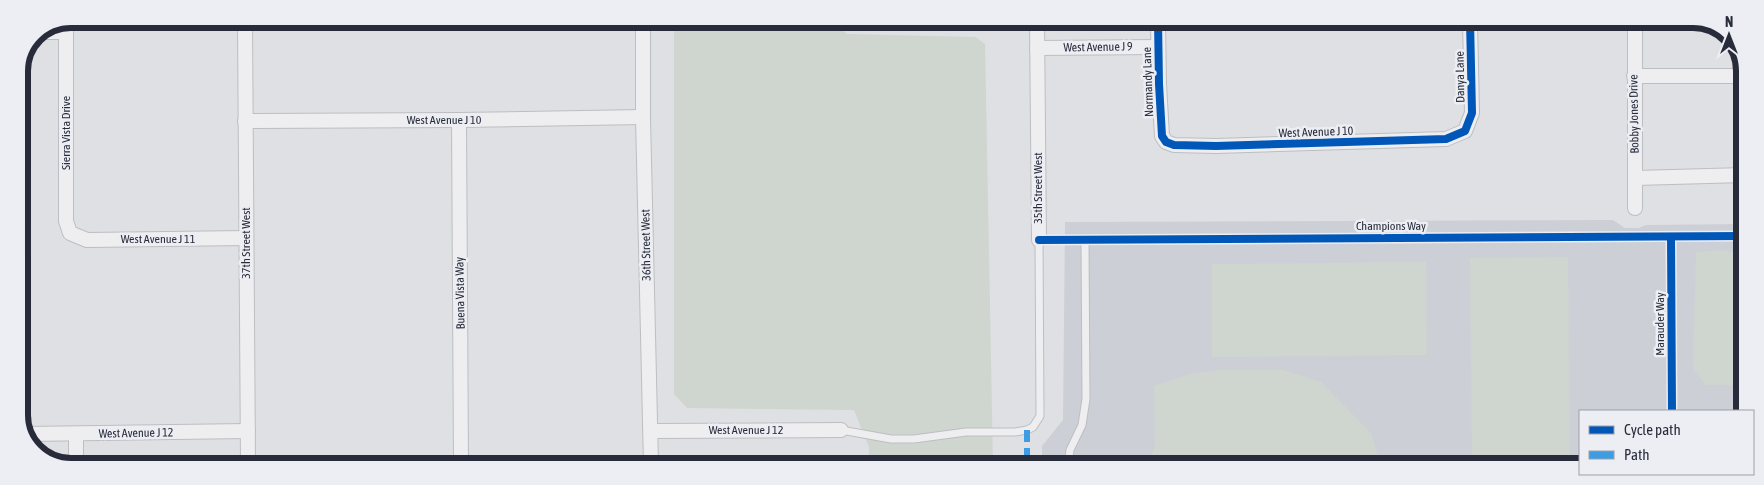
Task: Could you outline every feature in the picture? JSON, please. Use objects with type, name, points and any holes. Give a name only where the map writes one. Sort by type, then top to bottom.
[{"type":"street","name":"37th Street West","points":[[244,28],[248,458]]},
{"type":"street","name":"36th Street West","points":[[643,28],[643,117],[651,458]]},
{"type":"street","name":"35th Street West","points":[[1037,28],[1038,240]]},
{"type":"street","name":"Normandy Lane","points":[[1158,28],[1162,136],[1166,142]]},
{"type":"street","name":"Danya Lane","points":[[1465,131],[1472,113],[1470,28]]},
{"type":"street","name":"Bobby Jones Drive","points":[[1635,28],[1635,208]]},
{"type":"street","name":"Sierra Vista Drive","points":[[52,32],[66,32],[66,221],[70,233]]},
{"type":"street","name":"West Avenue J 9","points":[[1037,48],[1158,47]]},
{"type":"street","points":[[1634,76],[1736,76]]},
{"type":"street","name":"West Avenue J 10","points":[[245,121],[643,117]]},
{"type":"street","name":"Buena Vista Way","points":[[458,120],[461,458]]},
{"type":"street","name":"West Avenue J 10","points":[[1166,142],[1174,145],[1216,146],[1446,139],[1465,131]]},
{"type":"street","points":[[1635,178],[1736,175]]},
{"type":"street","name":"West Avenue J 11","points":[[70,233],[87,240],[246,238]]},
{"type":"street","name":"West Avenue J 12","points":[[651,431],[841,430]]},
{"type":"street","name":"West Avenue J 12","points":[[32,434],[248,431]]},
{"type":"street","points":[[76,434],[76,458]]},
{"type":"lane","name":"Champions Way","points":[[1038,240],[1736,236]]},
{"type":"lane","name":"Marauder Way","points":[[1671,237],[1672,410]]},
{"type":"lane","name":"35th Street West","points":[[841,430],[891,439],[914,439],[966,432],[1015,432],[1033,427],[1040,416],[1038,240]]},
{"type":"lane","points":[[1069,458],[1070,450],[1082,425],[1086,399],[1085,240]]},
{"type":"shaded area","points":[[674,28],[840,28],[847,34],[975,37],[985,44],[993,458],[869,458],[869,447],[854,410],[687,408],[674,394]]},
{"type":"shaded area","points":[[1613,220],[1625,228],[1639,228],[1646,225],[1736,224],[1736,410],[1579,410],[1579,458],[1042,458],[1042,446],[1063,420],[1065,222]]},
{"type":"shaded area","points":[[1724,250],[1736,253],[1736,385],[1706,385],[1693,370],[1696,252]]},
{"type":"shaded area","points":[[1568,257],[1570,458],[1472,458],[1470,258]]},
{"type":"shaded area","points":[[1426,262],[1427,355],[1212,357],[1212,264]]},
{"type":"shaded area","points":[[1219,370],[1283,370],[1321,382],[1371,433],[1379,458],[1151,458],[1155,446],[1154,386],[1190,374]]},
{"type":"marked path","points":[[1027,430],[1027,458]]},
{"type":"cycle path","points":[[1158,28],[1162,136],[1166,142],[1174,145],[1216,146],[1446,139],[1465,131],[1472,113],[1470,28]]},
{"type":"cycle path","points":[[1039,240],[1736,236]]},
{"type":"cycle path","points":[[1671,237],[1672,410]]}]
